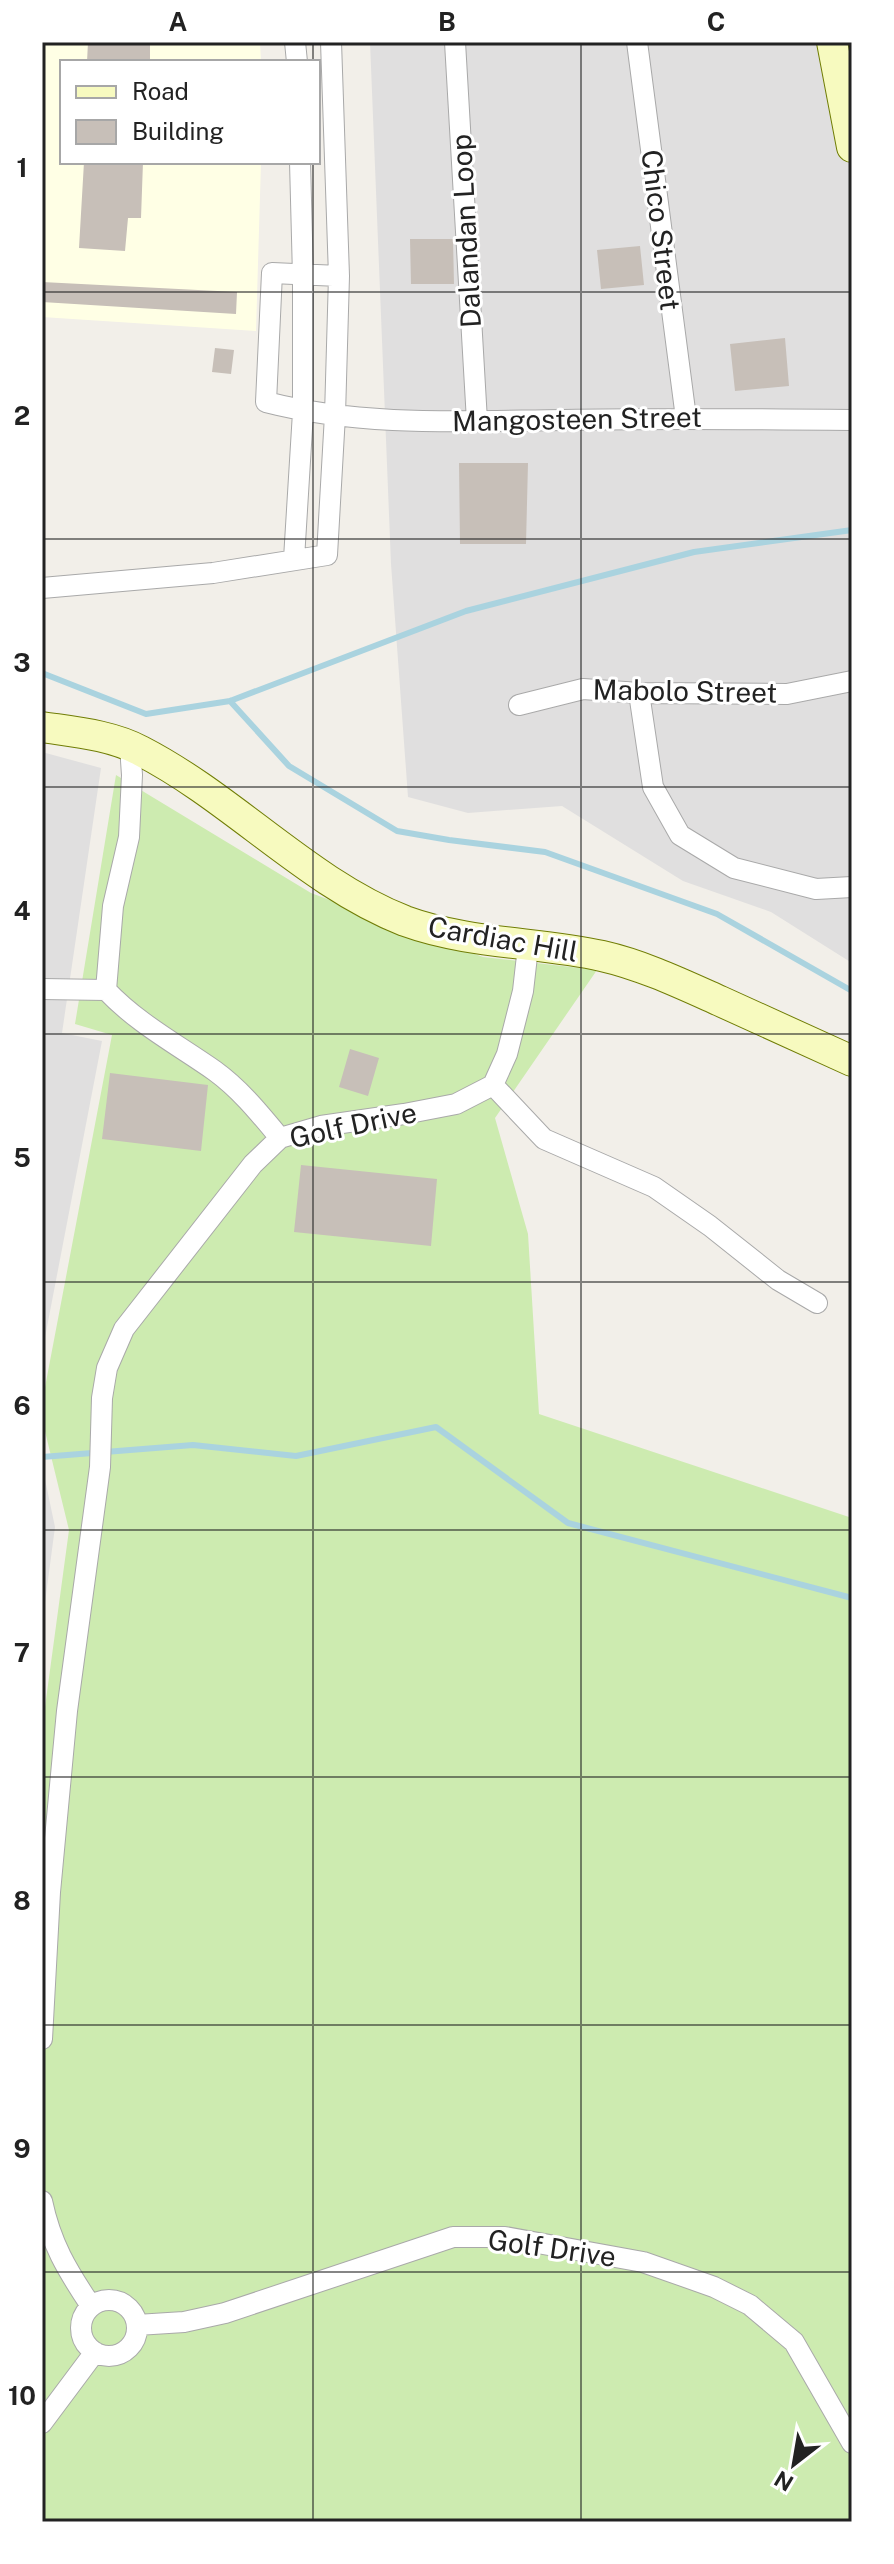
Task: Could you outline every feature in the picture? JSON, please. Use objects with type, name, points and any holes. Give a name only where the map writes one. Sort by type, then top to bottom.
[{"type":"main road","points":[[832,42],[852,147]]},
{"type":"main road","name":"Cardiac Hill","points":[[42,727],[95,735],[130,746],[154,758],[243,816],[306,865],[405,921],[528,947],[602,956],[671,979],[852,1061]]},
{"type":"street","points":[[42,588],[213,573],[327,555],[339,276],[331,42]]},
{"type":"street","name":"Dalandan Loop","points":[[455,42],[477,421]]},
{"type":"street","name":"Chico Street","points":[[637,42],[686,418]]},
{"type":"street","points":[[294,559],[303,412],[300,164]]},
{"type":"street","name":"Mangosteen Street","points":[[303,276],[272,273],[266,402],[303,412],[384,421],[852,420]]},
{"type":"street","points":[[303,276],[339,276]]},
{"type":"street","name":"Mabolo Street","points":[[519,705],[583,689],[639,693],[787,694],[852,681]]},
{"type":"street","points":[[639,693],[653,787],[680,835],[734,868],[816,889],[852,887]]},
{"type":"street","points":[[106,990],[113,906],[129,837],[130,746]]},
{"type":"street","points":[[528,947],[523,991],[511,1041],[493,1085],[544,1139],[654,1187],[778,1280],[817,1303]]},
{"type":"street","points":[[42,989],[106,990],[121,1006],[216,1072],[246,1098],[280,1138]]},
{"type":"street","name":"Golf Drive","points":[[42,2039],[50,1892],[67,1711],[100,1467],[102,1398],[107,1368],[124,1329],[253,1164],[280,1138],[321,1126],[456,1104],[493,1085]]},
{"type":"street","points":[[42,2201],[46,2222],[64,2266],[91,2306]]},
{"type":"street","name":"Golf Drive","points":[[137,2325],[184,2322],[225,2313],[453,2237],[505,2237],[643,2262],[714,2287],[750,2305],[794,2342],[852,2443]]},
{"type":"street","points":[[100,2301],[120,2302],[134,2315],[137,2325],[132,2344],[115,2355],[95,2352],[83,2339],[81,2330],[81,2321],[91,2306],[100,2301]]},
{"type":"street","points":[[42,2423],[95,2352]]},
{"type":"shaded area","points":[[42,42],[260,42],[261,60],[60,60],[60,164],[261,164],[256,331],[42,317]]},
{"type":"shaded area","points":[[370,42],[852,42],[852,963],[771,912],[683,881],[562,806],[468,813],[408,797],[391,564]]},
{"type":"shaded area","points":[[42,752],[101,768],[62,1033],[102,1041],[42,1353]]},
{"type":"shaded area","points":[[42,1465],[55,1527],[42,1625]]},
{"type":"green space","points":[[116,775],[311,893],[483,957],[597,970],[495,1118],[528,1234],[539,1414],[852,1518],[852,2522],[42,2522],[42,1729],[69,1530],[42,1419],[42,1403],[112,1035],[75,1024]]},
{"type":"building","points":[[88,42],[150,42],[150,60],[87,60]]},
{"type":"building","points":[[84,164],[143,164],[141,218],[128,218],[125,251],[79,248]]},
{"type":"building","points":[[410,239],[453,239],[454,284],[411,284]]},
{"type":"building","points":[[640,246],[644,285],[601,289],[597,250]]},
{"type":"building","points":[[42,282],[237,292],[236,314],[42,302]]},
{"type":"building","points":[[785,338],[789,386],[735,391],[730,344]]},
{"type":"building","points":[[215,348],[234,350],[231,374],[212,372]]},
{"type":"building","points":[[459,463],[528,463],[526,544],[460,544]]},
{"type":"building","points":[[350,1049],[379,1058],[368,1096],[339,1087]]},
{"type":"building","points":[[110,1073],[208,1085],[201,1151],[102,1139]]},
{"type":"building","points":[[301,1165],[437,1179],[431,1246],[294,1232]]},
{"type":"waterway","points":[[42,673],[146,714],[230,701],[466,611],[694,552],[852,530]]},
{"type":"waterway","points":[[230,701],[289,766],[397,831],[545,852],[717,914],[852,991]]},
{"type":"waterway","points":[[42,1457],[193,1445],[296,1456],[436,1427],[568,1523],[852,1598]]}]
